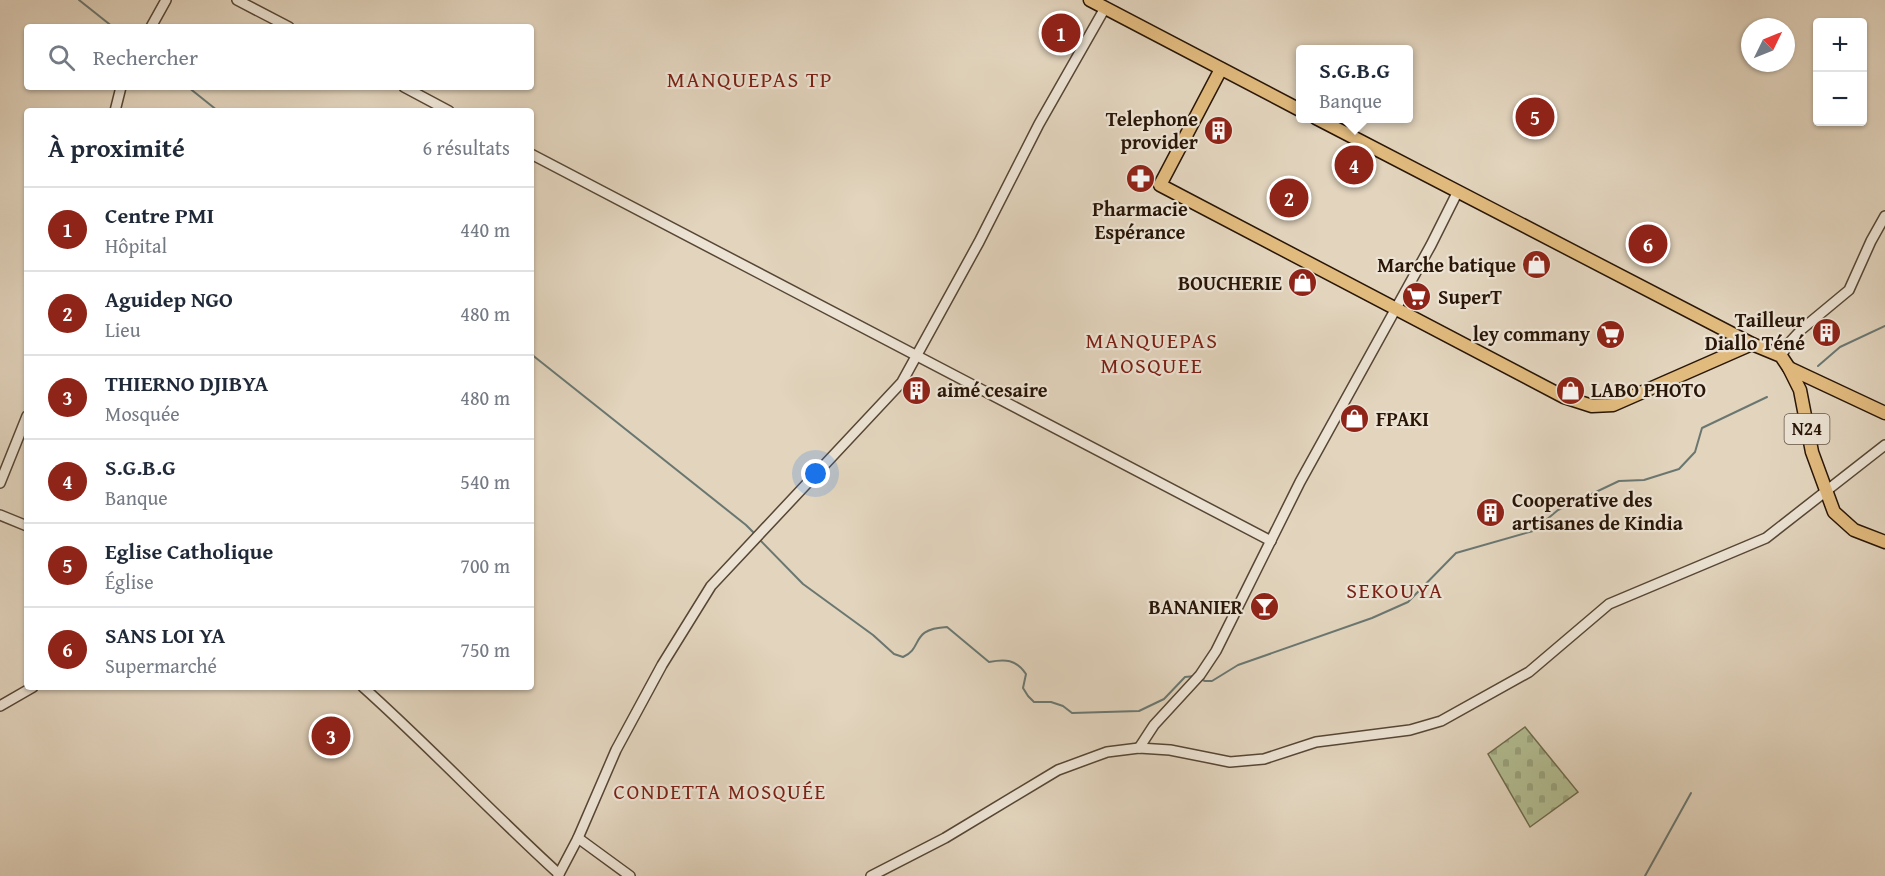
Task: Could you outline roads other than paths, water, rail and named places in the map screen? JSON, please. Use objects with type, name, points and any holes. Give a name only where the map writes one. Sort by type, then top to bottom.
[{"type":"main road","points":[[1090,0],[1104,4],[1296,108]]},
{"type":"main road","points":[[1221,69],[1160,185],[1564,397],[1592,406],[1613,405],[1752,344]]},
{"type":"main road","points":[[1326,123],[1752,344],[1781,356],[1789,368]]},
{"type":"main road","name":"N24","points":[[1789,368],[1884,416]]},
{"type":"main road","name":"N24","points":[[1789,368],[1800,390],[1812,452],[1834,512],[1854,530],[1885,542]]},
{"type":"street","points":[[153,24],[166,0]]},
{"type":"street","points":[[237,0],[283,24]]},
{"type":"street","points":[[366,690],[412,731],[559,875],[578,838],[616,750],[662,665],[711,586],[902,382],[918,356],[1104,4]]},
{"type":"street","points":[[116,108],[120,90]]},
{"type":"street","points":[[410,90],[443,108]]},
{"type":"street","points":[[534,156],[1271,541]]},
{"type":"street","points":[[1139,748],[1154,725],[1200,675],[1216,651],[1291,502],[1458,191]]},
{"type":"street","points":[[1781,356],[1802,329],[1849,290],[1885,216]]},
{"type":"street","points":[[0,483],[24,423]]},
{"type":"street","points":[[871,876],[945,838],[1058,770],[1107,752],[1139,748],[1170,750],[1230,762],[1264,759],[1316,742],[1410,730],[1441,721],[1529,672],[1609,604],[1766,538],[1885,445]]},
{"type":"street","points":[[0,515],[24,525]]},
{"type":"street","points":[[0,706],[28,690]]},
{"type":"street","points":[[578,838],[630,876]]},
{"type":"waterway","points":[[79,0],[109,24]]},
{"type":"waterway","points":[[192,90],[214,108]]},
{"type":"waterway","points":[[1818,366],[1840,347],[1885,326]]},
{"type":"waterway","points":[[534,356],[755,534]]},
{"type":"waterway","points":[[1200,679],[1212,681],[1238,665],[1372,618],[1408,602],[1456,553],[1533,531],[1558,510],[1619,481],[1644,480],[1679,469],[1695,452],[1702,428],[1767,397]]},
{"type":"waterway","points":[[759,539],[803,584],[873,635],[894,654],[903,657],[913,649],[927,631],[947,627],[989,662],[1000,660],[1018,665],[1026,674],[1023,688],[1034,702],[1051,702],[1063,706],[1072,713],[1139,711],[1164,699],[1185,677],[1195,676]]},
{"type":"waterway","points":[[1645,876],[1691,793]]},
{"type":"place","name":"Centre PMI","points":[[1061,33]]},
{"type":"place","name":"Eglise Catholique","points":[[1535,117]]},
{"type":"place","name":"Telephone provider","points":[[1219,131]]},
{"type":"place","name":"S.G.B.G","points":[[1354,165]]},
{"type":"place","name":"Pharmacie Espérance","points":[[1140,178]]},
{"type":"place","name":"Aguidep NGO","points":[[1289,198]]},
{"type":"place","name":"SANS LOI YA","points":[[1648,244]]},
{"type":"place","name":"Marche batique","points":[[1537,265]]},
{"type":"place","name":"BOUCHERIE","points":[[1303,283]]},
{"type":"place","name":"SuperT","points":[[1417,297]]},
{"type":"place","name":"Tailleur Diallo Téné","points":[[1826,332]]},
{"type":"place","name":"ley commany","points":[[1611,334]]},
{"type":"place","name":"aimé cesaire","points":[[916,390]]},
{"type":"place","name":"LABO PHOTO","points":[[1570,390]]},
{"type":"place","name":"FPAKI","points":[[1355,419]]},
{"type":"place","name":"Cooperative des artisanes de Kindia","points":[[1491,512]]},
{"type":"place","name":"BANANIER","points":[[1264,607]]},
{"type":"place","name":"THIERNO DJIBYA","points":[[331,736]]},
{"type":"district","name":"MANQUEPAS TP","points":[[750,79]]},
{"type":"district","name":"MANQUEPAS MOSQUEE","points":[[1152,352]]},
{"type":"district","name":"SEKOUYA","points":[[1395,590]]},
{"type":"district","name":"СONDETTA MOSQUÉE","points":[[720,792]]}]
